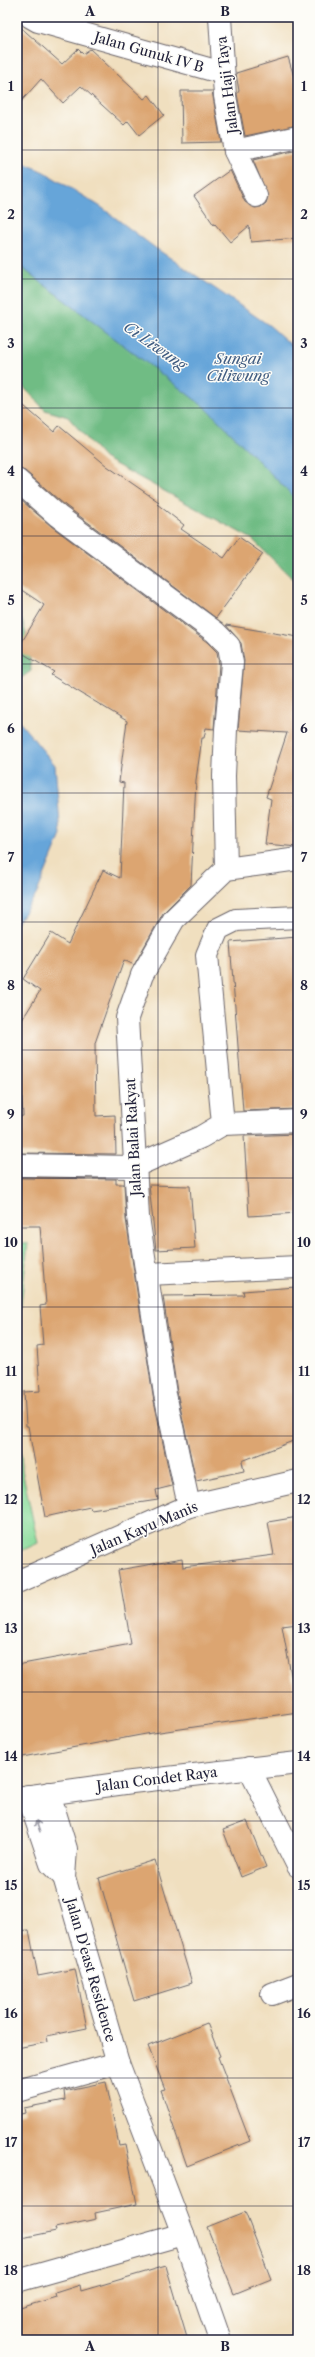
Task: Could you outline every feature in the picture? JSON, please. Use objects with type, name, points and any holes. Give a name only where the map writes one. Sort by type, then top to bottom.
[{"type":"street","name":"Jalan Gunuk IV B","points":[[31,17],[38,22],[223,73]]},
{"type":"street","name":"Jalan Haji Taya","points":[[220,17],[223,73],[235,151],[256,196]]},
{"type":"street","points":[[235,151],[298,136]]},
{"type":"street","points":[[17,480],[58,516],[215,632],[229,646],[232,663],[226,729],[224,776],[226,869],[298,859]]},
{"type":"street","name":"Jalan Balai Rakyat","points":[[189,1506],[165,1394],[148,1274],[138,1217],[134,1167],[127,1018],[142,975],[174,919],[226,869]]},
{"type":"street","points":[[223,1124],[207,955],[218,930],[236,920],[298,917]]},
{"type":"street","points":[[17,1165],[134,1167],[201,1137],[223,1124],[298,1121]]},
{"type":"street","points":[[148,1274],[298,1267]]},
{"type":"street","name":"Jalan Kayu Manis","points":[[17,1582],[189,1506],[298,1481]]},
{"type":"street","name":"Jalan Condet Raya","points":[[22,1797],[298,1763]]},
{"type":"street","points":[[249,1768],[298,1866]]},
{"type":"street","name":"Jalan D'east Residence","points":[[49,1793],[66,1849],[64,1877],[118,2063],[183,2234],[220,2340]]},
{"type":"street","name":"Jalan D'east Residence","points":[[22,1797],[51,1864],[64,1877]]},
{"type":"street","points":[[272,1994],[298,1984]]},
{"type":"street","points":[[17,2090],[118,2063]]},
{"type":"street","points":[[17,2282],[183,2234]]},
{"type":"green space","points":[[17,261],[204,391],[298,488],[298,584],[252,539],[104,458],[68,417],[45,410],[17,380]]},
{"type":"green space","points":[[17,603],[28,641],[31,671],[17,681]]},
{"type":"green space","points":[[17,1243],[28,1243],[17,1339]]},
{"type":"green space","points":[[17,1381],[22,1470],[38,1543],[17,1553]]},
{"type":"water","name":"Sungai Ciliwung","points":[[17,160],[44,172],[101,207],[154,247],[270,326],[298,351],[298,501],[207,409],[17,264]]},
{"type":"water","points":[[17,719],[55,765],[61,835],[36,895],[17,923]]},
{"type":"building","points":[[17,24],[62,64],[78,49],[83,54],[90,49],[144,99],[149,95],[164,115],[139,135],[128,121],[124,125],[81,86],[63,103],[41,79],[17,106]]},
{"type":"building","points":[[288,57],[298,90],[298,125],[245,136],[237,94],[239,91],[236,73]]},
{"type":"building","points":[[181,91],[212,91],[221,142],[182,143]]},
{"type":"building","points":[[298,150],[298,238],[251,242],[249,226],[230,242],[215,224],[214,225],[194,196],[230,170],[245,202],[255,208],[261,207],[266,203],[268,197],[253,160]]},
{"type":"building","points":[[17,400],[54,432],[59,426],[107,466],[159,502],[157,504],[184,525],[181,529],[224,558],[239,537],[263,554],[216,618],[66,506],[25,471],[17,468]]},
{"type":"building","points":[[22,501],[51,526],[207,642],[217,652],[219,664],[214,729],[206,728],[204,738],[202,738],[196,780],[191,885],[163,913],[134,965],[124,960],[95,1043],[96,1116],[115,1115],[116,1154],[17,1153],[17,1117],[23,1116],[20,1066],[17,1066],[17,1028],[40,991],[23,979],[51,933],[68,944],[103,870],[120,878],[124,783],[119,782],[127,721],[51,675],[54,672],[17,650],[44,605],[17,587],[17,507]]},
{"type":"building","points":[[226,625],[298,637],[298,847],[265,844],[271,799],[266,797],[287,733],[238,730],[244,661],[241,643]]},
{"type":"building","points":[[298,937],[298,1109],[243,1111],[230,942]]},
{"type":"building","points":[[298,1134],[298,1213],[249,1216],[244,1136]]},
{"type":"building","points":[[17,1178],[116,1179],[116,1184],[124,1184],[126,1219],[153,1396],[172,1486],[156,1490],[158,1500],[91,1510],[90,1507],[45,1517],[28,1426],[26,1426],[24,1392],[40,1391],[37,1346],[43,1345],[40,1306],[46,1305],[40,1226],[17,1226]]},
{"type":"building","points":[[149,1185],[190,1186],[195,1248],[156,1250]]},
{"type":"building","points":[[296,1287],[298,1310],[298,1439],[242,1461],[244,1471],[196,1481],[177,1392],[163,1296],[244,1295],[243,1291]]},
{"type":"building","points":[[298,1517],[298,1624],[282,1626],[298,1712],[146,1734],[17,1758],[17,1665],[131,1644],[118,1570],[182,1559],[183,1567],[274,1555],[268,1522]]},
{"type":"building","points":[[247,1821],[266,1867],[241,1877],[223,1830]]},
{"type":"building","points":[[155,1860],[192,1983],[134,2001],[99,1878]]},
{"type":"building","points":[[29,1930],[38,1976],[75,1969],[87,2028],[47,2036],[48,2042],[17,2048],[17,1931]]},
{"type":"building","points":[[207,2023],[220,2056],[218,2057],[250,2141],[187,2166],[161,2090],[165,2089],[148,2046]]},
{"type":"building","points":[[106,2082],[119,2145],[125,2144],[137,2204],[95,2213],[96,2219],[55,2228],[56,2231],[17,2239],[17,2115],[25,2113],[24,2108],[65,2100],[64,2091]]},
{"type":"building","points":[[245,2212],[271,2279],[234,2294],[207,2227]]},
{"type":"building","points":[[166,2266],[188,2340],[17,2340],[17,2309],[56,2297],[55,2293],[80,2285],[81,2291]]},
{"type":"water label","name":"Ci Liwung","points":[[155,346]]}]
